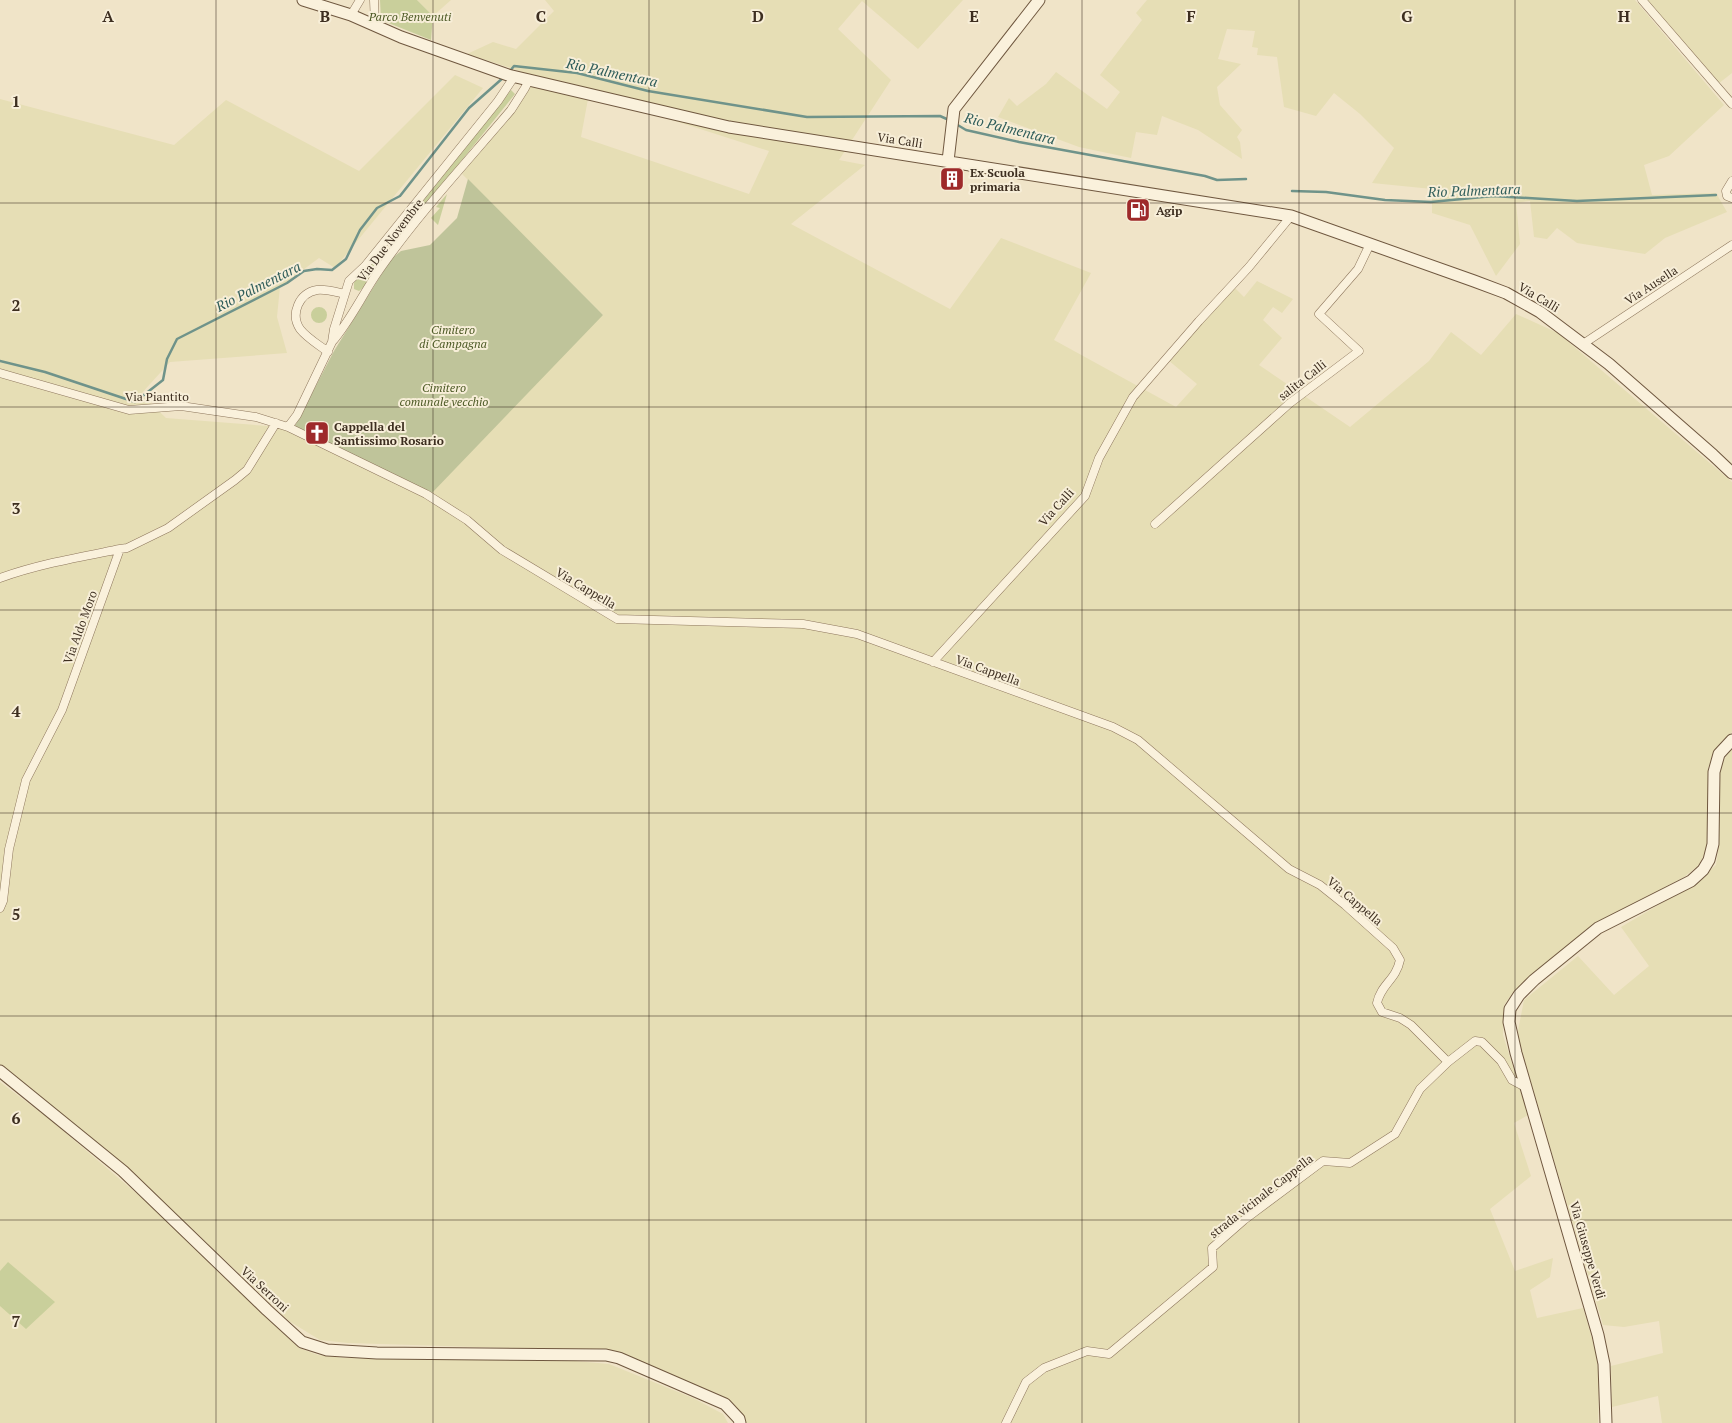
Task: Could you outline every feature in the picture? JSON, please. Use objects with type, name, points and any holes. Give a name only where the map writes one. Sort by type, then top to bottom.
[{"type":"street","name":"Via Calli","points":[[303,0],[351,15],[401,37],[511,76],[729,127],[1291,216],[1506,293],[1540,312],[1583,344],[1732,473]]},
{"type":"street","points":[[351,15],[360,0]]},
{"type":"street","points":[[374,0],[375,25]]},
{"type":"street","points":[[948,161],[954,109],[1039,0]]},
{"type":"street","points":[[1642,0],[1732,104]]},
{"type":"street","name":"Via Due Novembre","points":[[288,427],[297,415],[328,352],[349,282],[365,266],[498,101],[511,76]]},
{"type":"street","name":"Via Due Novembre","points":[[332,342],[341,332],[390,256],[511,110],[526,88],[529,80]]},
{"type":"street","points":[[1732,181],[1726,191],[1726,196],[1732,198]]},
{"type":"street","name":"Via Calli","points":[[933,662],[1085,496],[1099,458],[1133,397],[1249,267],[1291,216]]},
{"type":"street","name":"salita Calli","points":[[1155,524],[1290,403],[1359,351],[1319,314],[1358,269],[1370,244]]},
{"type":"street","name":"Via Ausella","points":[[1583,344],[1732,245]]},
{"type":"street","points":[[328,352],[301,331],[295,315],[297,306],[307,293],[315,290],[345,294]]},
{"type":"street","name":"Via Piantito","points":[[0,372],[128,410],[181,406],[256,417],[288,427]]},
{"type":"street","points":[[0,578],[50,563],[127,548],[168,528],[236,480],[247,470],[276,422]]},
{"type":"street","name":"Via Cappella","points":[[288,427],[426,494],[467,520],[502,550],[617,619],[803,624],[856,634],[1113,727],[1138,740],[1289,869],[1320,885],[1346,905],[1393,948],[1400,960],[1397,971],[1379,994],[1377,1003],[1382,1012],[1400,1018],[1411,1025],[1448,1062]]},
{"type":"street","name":"Via Aldo Moro","points":[[0,908],[3,901],[9,849],[26,780],[62,710],[120,549]]},
{"type":"street","name":"Via Giuseppe Verdi","points":[[1606,1423],[1604,1364],[1598,1334],[1509,1022],[1510,1009],[1519,995],[1534,980],[1598,928],[1691,881],[1703,870],[1709,860],[1713,844],[1714,772],[1719,754],[1732,740]]},
{"type":"street","points":[[1448,1062],[1475,1040],[1482,1042],[1501,1061],[1512,1080],[1527,1088]]},
{"type":"street","name":"strada vicinale Cappella","points":[[1006,1423],[1026,1382],[1044,1368],[1087,1351],[1109,1354],[1213,1267],[1212,1248],[1244,1220],[1308,1171],[1323,1161],[1350,1163],[1395,1134],[1420,1089],[1448,1062]]},
{"type":"street","name":"Via Serroni","points":[[0,1072],[123,1171],[302,1342],[327,1350],[377,1353],[606,1356],[619,1358],[725,1404],[739,1419],[740,1423]]},
{"type":"green space","name":"Parco Benvenuti","points":[[380,0],[417,0],[433,16],[431,40],[381,20]]},
{"type":"green space","points":[[417,0],[451,0],[433,16]]},
{"type":"green space","name":"Cimitero comunale vecchio","points":[[545,0],[963,0],[918,49],[862,1],[838,29],[891,80],[839,160],[865,165],[791,224],[950,309],[1001,238],[1091,273],[1054,340],[1176,407],[1197,384],[1168,360],[1235,288],[1244,297],[1257,281],[1293,299],[1282,313],[1273,307],[1263,320],[1282,338],[1259,365],[1350,427],[1429,361],[1451,332],[1481,355],[1516,314],[1558,333],[1732,482],[1732,732],[1717,748],[1708,768],[1709,844],[1699,865],[1684,877],[1611,916],[1583,934],[1524,982],[1514,991],[1504,1005],[1503,1035],[1528,1115],[1514,1123],[1531,1176],[1490,1209],[1515,1271],[1553,1258],[1550,1277],[1530,1290],[1537,1318],[1583,1308],[1597,1355],[1599,1386],[1598,1423],[742,1423],[739,1411],[728,1401],[578,1350],[348,1343],[320,1340],[289,1321],[128,1168],[0,1065],[0,99],[174,145],[226,100],[359,171],[455,75],[483,88],[335,268],[319,258],[280,287],[277,317],[287,353],[170,362],[141,394],[166,418],[294,428],[603,315],[462,174],[533,83],[588,99],[581,137],[749,194],[769,151],[467,54],[493,42],[516,49],[554,11]]},
{"type":"green space","points":[[1147,0],[1635,0],[1724,105],[1669,156],[1644,165],[1652,195],[1716,193],[1727,212],[1665,238],[1645,254],[1577,243],[1557,228],[1547,239],[1534,237],[1530,201],[1516,203],[1520,244],[1496,276],[1470,225],[1432,213],[1432,189],[1372,183],[1394,148],[1360,114],[1334,93],[1316,116],[1284,107],[1277,57],[1257,55],[1258,48],[1252,47],[1255,31],[1227,29],[1218,59],[1241,64],[1217,87],[1220,105],[1242,130],[1237,137],[1240,142],[1242,159],[1198,130],[1162,116],[1157,135],[1136,132],[1131,158],[1079,147],[998,117],[1009,98],[1017,106],[1046,84],[1056,72],[1107,109],[1120,92],[1100,75],[1142,20],[1136,13]]},
{"type":"green space","points":[[1647,0],[1732,0],[1732,73],[1718,84]]},
{"type":"green space","points":[[511,90],[515,94],[405,231],[402,232],[400,230]]},
{"type":"green space","name":"Cimitero di Campagna","points":[[468,179],[603,315],[430,495],[294,428],[334,351],[391,259],[401,251],[430,245],[457,218]]},
{"type":"green space","points":[[447,194],[438,225],[431,218],[440,208],[436,207]]},
{"type":"green space","points":[[380,255],[364,287],[359,291],[354,289],[356,279]]},
{"type":"green space","points":[[316,307],[322,307],[327,312],[325,321],[316,323],[311,318],[311,312]]},
{"type":"green space","points":[[1732,748],[1732,1423],[1662,1423],[1658,1396],[1612,1407],[1611,1366],[1663,1353],[1659,1321],[1624,1327],[1603,1325],[1517,1036],[1524,1000],[1578,956],[1614,995],[1649,966],[1621,927],[1694,884],[1716,865],[1719,844],[1719,771]]},
{"type":"green space","points":[[0,1082],[48,1118],[163,1216],[215,1269],[299,1348],[318,1355],[345,1358],[575,1361],[609,1364],[693,1398],[723,1414],[728,1423],[0,1423]]},
{"type":"green space","points":[[8,1262],[55,1302],[26,1329],[0,1306],[0,1271]]},
{"type":"waterway","name":"Rio Palmentara","points":[[510,71],[514,66],[577,73],[648,91],[807,117],[940,116],[949,120]]},
{"type":"waterway","name":"Rio Palmentara","points":[[0,361],[45,372],[135,402],[163,380],[167,359],[177,339],[287,283],[304,271],[317,269],[332,270],[346,259],[360,230],[377,208],[400,196],[469,108],[504,77]]},
{"type":"waterway","name":"Rio Palmentara","points":[[956,124],[966,130],[1019,142],[1205,176],[1217,180],[1246,179]]},
{"type":"waterway","name":"Rio Palmentara","points":[[1292,191],[1326,192],[1385,200],[1431,202],[1493,196],[1577,201],[1716,195]]},
{"type":"place","name":"Ex Scuola primaria","points":[[952,179]]},
{"type":"place","name":"Agip","points":[[1138,210]]},
{"type":"place","name":"Cappella del Santissimo Rosario","points":[[317,433]]}]
